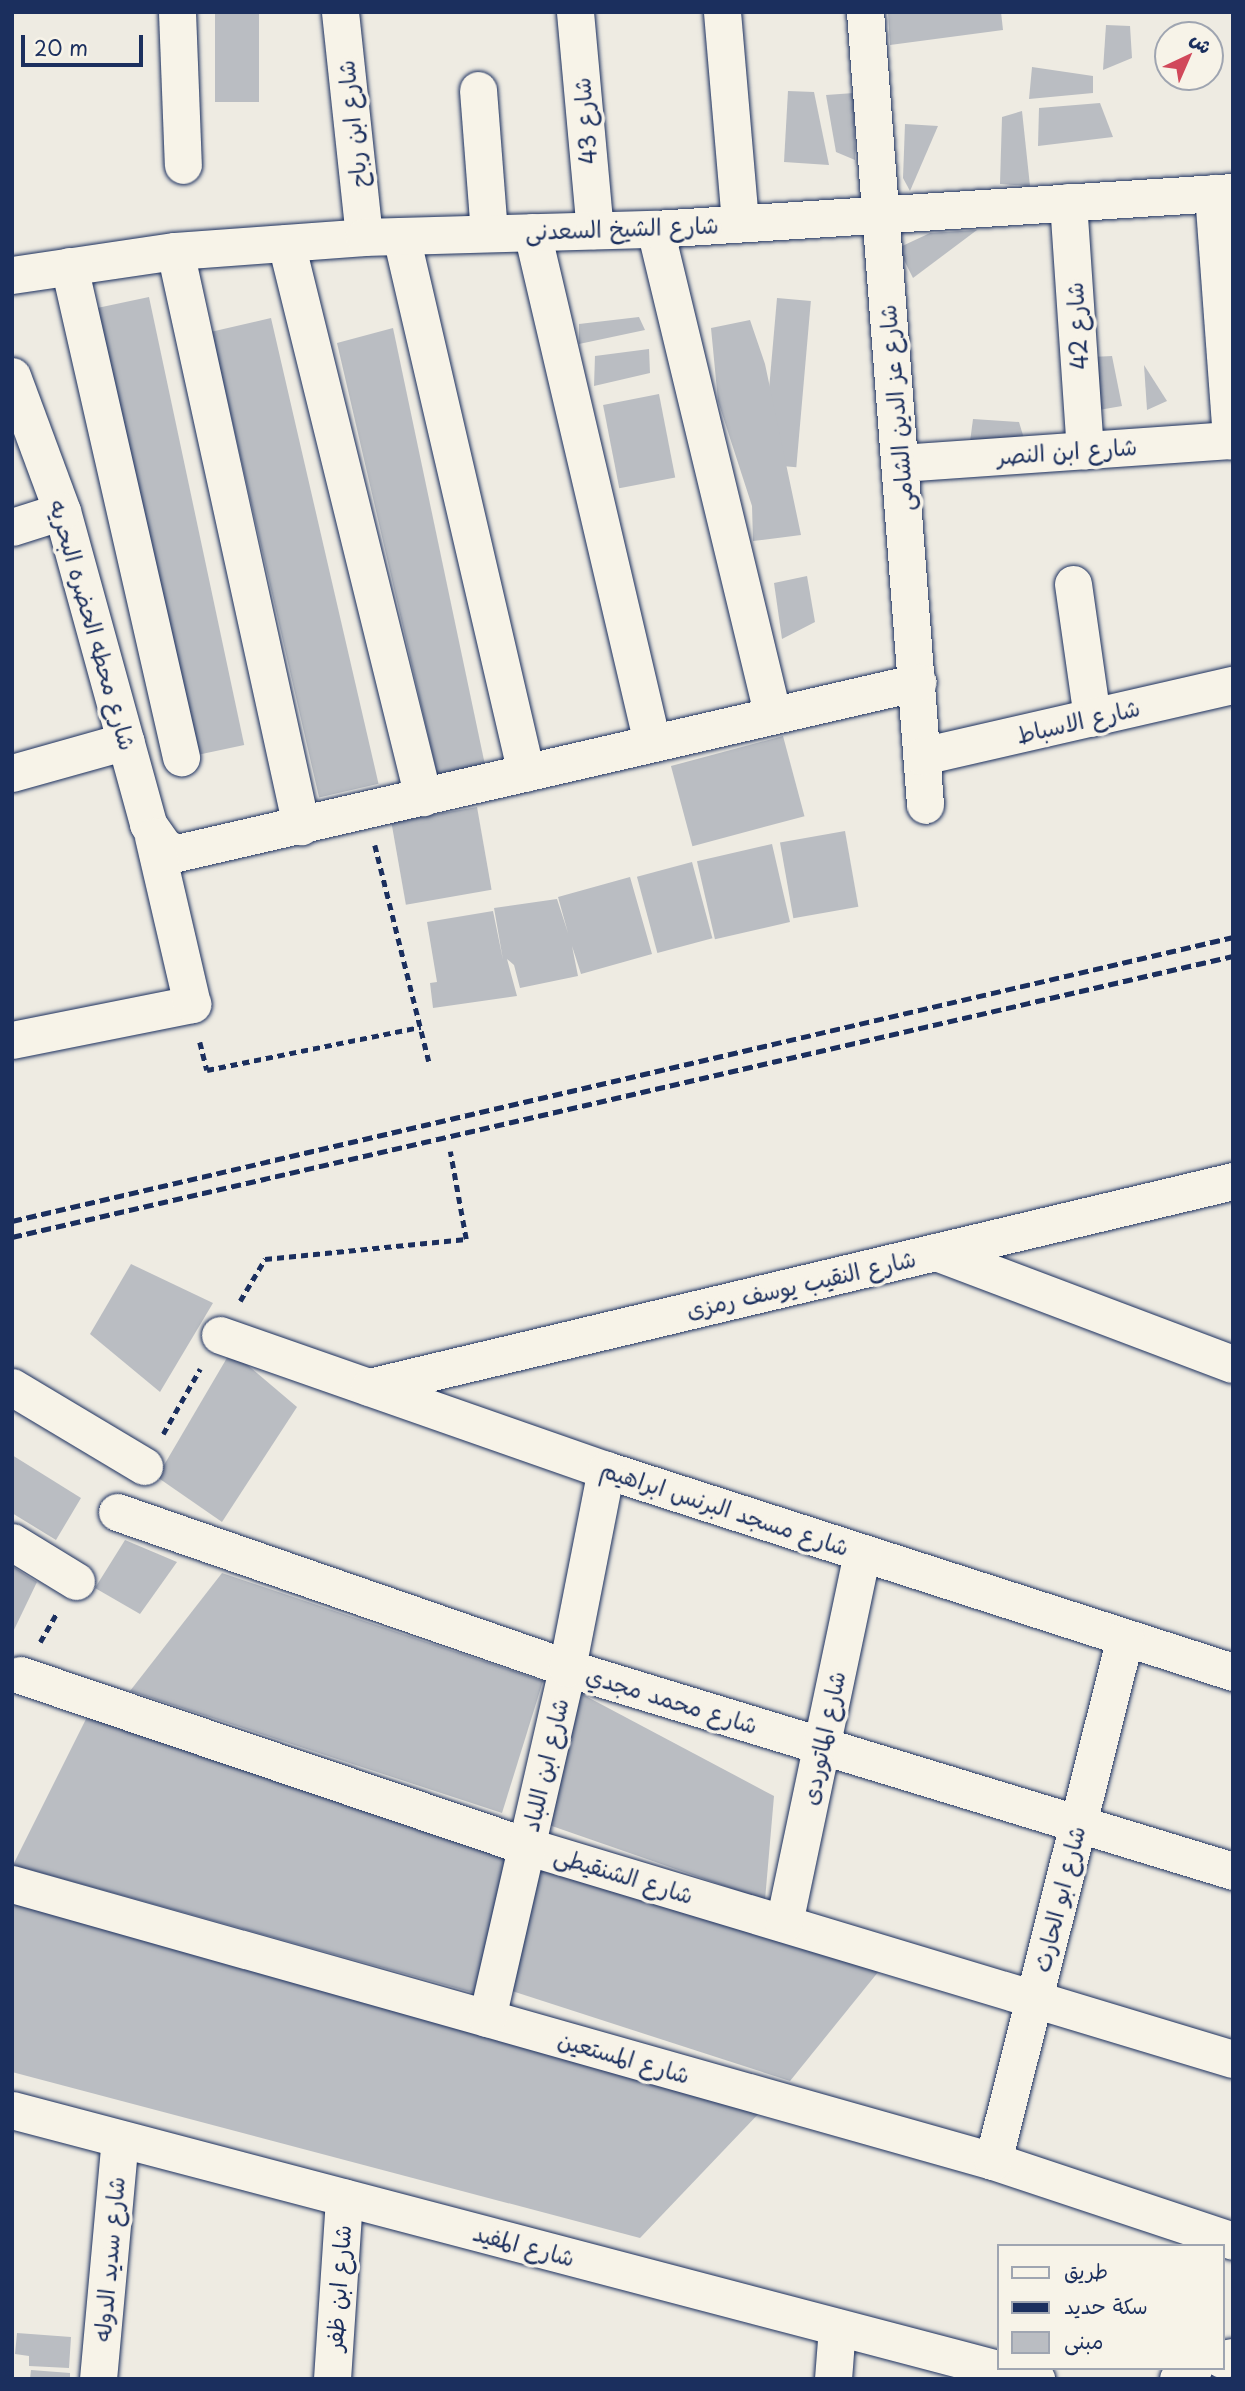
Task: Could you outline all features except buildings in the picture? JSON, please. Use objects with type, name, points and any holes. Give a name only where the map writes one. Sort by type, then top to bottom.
[{"type":"street","points":[[177,12],[183,165]]},
{"type":"street","name":"شارع ابن رباح","points":[[340,12],[364,237]]},
{"type":"street","name":"شارع 43","points":[[575,12],[595,230]]},
{"type":"street","points":[[722,12],[740,223]]},
{"type":"street","name":"شارع عز الدين الشامى","points":[[865,12],[918,682],[925,805]]},
{"type":"street","points":[[478,90],[489,233]]},
{"type":"street","points":[[1223,192],[1232,440]]},
{"type":"street","name":"شارع الشيخ السعدنى","points":[[12,275],[175,251],[364,237],[655,229],[1223,192]]},
{"type":"street","name":"شارع 42","points":[[1068,202],[1085,450]]},
{"type":"street","points":[[655,229],[772,714]]},
{"type":"street","points":[[532,232],[652,743]]},
{"type":"street","points":[[401,236],[526,773]]},
{"type":"street","points":[[286,243],[423,797]]},
{"type":"street","points":[[175,251],[301,826]]},
{"type":"street","points":[[69,267],[181,757]]},
{"type":"street","name":"شارع محطه الحضره البحريه","points":[[12,376],[62,510],[153,836],[192,1004]]},
{"type":"street","name":"شارع ابن النصر","points":[[901,463],[1232,440]]},
{"type":"street","points":[[12,527],[62,510]]},
{"type":"street","points":[[1073,584],[1092,718]]},
{"type":"street","points":[[153,836],[177,853],[191,852],[918,682]]},
{"type":"street","name":"شارع الاسباط","points":[[922,756],[1233,685]]},
{"type":"street","points":[[12,772],[126,741]]},
{"type":"street","points":[[12,1040],[192,1004]]},
{"type":"street","name":"شارع النقيب يوسف رمزى","points":[[369,1387],[1233,1181]]},
{"type":"street","points":[[936,1252],[1233,1364]]},
{"type":"street","name":"شارع مسجد البرنس ابراهيم","points":[[220,1335],[606,1470],[1233,1672]]},
{"type":"street","points":[[12,1387],[144,1466]]},
{"type":"street","name":"شارع ابن اللباد","points":[[487,2018],[567,1668],[606,1470]]},
{"type":"street","name":"شارع محمد مجدي","points":[[117,1512],[567,1668],[1233,1871]]},
{"type":"street","points":[[12,1542],[76,1581]]},
{"type":"street","name":"شارع الماتوردى","points":[[784,1923],[862,1553]]},
{"type":"street","name":"شارع ابو الحارث","points":[[993,2161],[1125,1637]]},
{"type":"street","name":"شارع الشنقيطى","points":[[20,1675],[526,1846],[1233,2059]]},
{"type":"street","name":"شارع المستعين","points":[[12,1884],[993,2161],[1233,2241]]},
{"type":"street","name":"شارع المفيد","points":[[12,2110],[996,2369]]},
{"type":"street","name":"شارع سديد الدوله","points":[[98,2379],[120,2139]]},
{"type":"street","name":"شارع ابن ظفر","points":[[332,2379],[345,2197]]},
{"type":"street","points":[[833,2379],[837,2327]]},
{"type":"street","name":"شارع المفيد","points":[[1002,2370],[1036,2379]]},
{"type":"path","points":[[366,811],[429,1060]]},
{"type":"path","points":[[192,1004],[207,1070],[421,1027]]},
{"type":"path","points":[[265,1259],[466,1239],[450,1151]]},
{"type":"railway","points":[[12,1221],[1233,937]]},
{"type":"railway","points":[[12,1237],[1233,956]]}]
